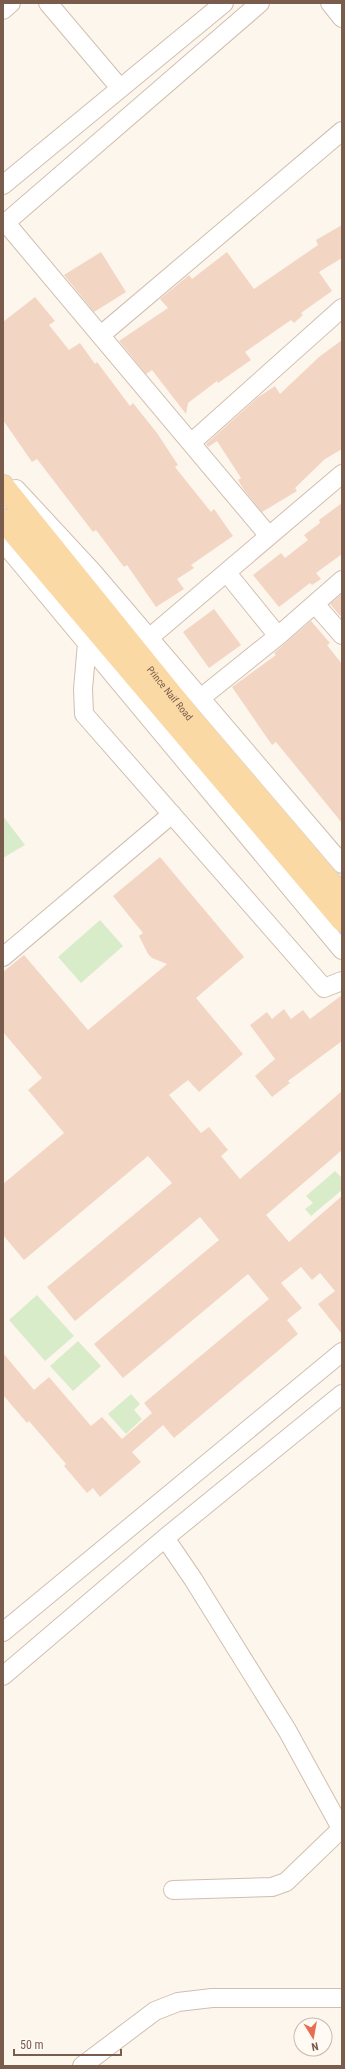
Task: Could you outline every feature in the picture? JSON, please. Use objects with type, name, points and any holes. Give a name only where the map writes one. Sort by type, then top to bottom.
[{"type":"main road","name":"Prince Naif Road","points":[[3,486],[96,629],[342,896]]},
{"type":"main road","name":"Prince Naif Road","points":[[3,520],[342,920]]},
{"type":"street","points":[[3,10],[11,3]]},
{"type":"street","points":[[48,3],[120,88]]},
{"type":"street","points":[[3,185],[224,3]]},
{"type":"street","points":[[260,3],[238,10],[4,224],[100,335],[269,536]]},
{"type":"street","points":[[330,3],[342,18]]},
{"type":"street","points":[[100,335],[342,131]]},
{"type":"street","points":[[191,443],[342,308]]},
{"type":"street","points":[[149,638],[342,474]]},
{"type":"street","points":[[3,477],[26,498],[92,571],[202,697],[342,864]]},
{"type":"street","points":[[3,542],[96,629],[342,950]]},
{"type":"street","points":[[227,573],[278,636]]},
{"type":"street","points":[[202,697],[278,636],[342,580]]},
{"type":"street","points":[[315,604],[342,635]]},
{"type":"street","points":[[96,629],[83,689],[84,714],[324,988],[342,981]]},
{"type":"street","points":[[3,957],[172,814]]},
{"type":"street","points":[[3,1632],[342,1352]]},
{"type":"street","points":[[3,1676],[165,1538],[342,1394]]},
{"type":"street","points":[[165,1538],[193,1579],[287,1730],[342,1829],[286,1882],[272,1887],[173,1890]]},
{"type":"street","points":[[89,2064],[156,2011],[178,2002],[212,1998],[342,1998]]},
{"type":"green space","points":[[3,816],[25,845],[3,858]]},
{"type":"green space","points":[[100,920],[123,946],[81,983],[58,957]]},
{"type":"green space","points":[[335,1171],[342,1178],[342,1190],[311,1216],[305,1209],[313,1203],[306,1196]]},
{"type":"green space","points":[[37,1295],[74,1336],[45,1361],[9,1320]]},
{"type":"green space","points":[[78,1341],[101,1366],[73,1391],[50,1366]]},
{"type":"green space","points":[[131,1394],[140,1404],[134,1410],[142,1419],[126,1434],[108,1414]]},
{"type":"building","points":[[342,225],[342,258],[319,272],[332,291],[301,313],[303,315],[294,323],[291,320],[245,352],[251,360],[218,383],[217,381],[188,403],[186,414],[152,370],[146,374],[119,341],[168,308],[160,299],[189,275],[192,279],[227,252],[254,289],[318,245],[316,240]]},
{"type":"building","points":[[101,252],[126,292],[94,312],[64,275]]},
{"type":"building","points":[[35,297],[55,321],[49,325],[69,350],[80,343],[95,364],[97,362],[130,406],[133,403],[157,433],[178,465],[175,467],[211,512],[214,509],[233,536],[191,565],[194,568],[177,579],[184,589],[156,607],[127,565],[124,567],[96,530],[93,532],[37,459],[32,462],[3,420],[3,322]]},
{"type":"building","points":[[342,340],[342,449],[325,459],[295,488],[297,491],[262,512],[244,490],[238,480],[241,478],[217,441],[208,447],[206,444],[257,398],[275,386],[280,394],[319,357]]},
{"type":"building","points":[[342,503],[342,554],[316,573],[321,579],[312,585],[310,583],[279,607],[253,575],[281,553],[285,558],[308,540],[304,535],[320,523],[319,520]]},
{"type":"building","points":[[342,594],[342,618],[330,604]]},
{"type":"building","points":[[214,609],[241,645],[209,668],[183,632]]},
{"type":"building","points":[[311,621],[330,643],[327,645],[342,664],[342,823],[276,742],[272,745],[232,687],[276,655],[274,653]]},
{"type":"building","points":[[160,857],[244,957],[196,998],[243,1054],[199,1092],[188,1080],[169,1095],[201,1133],[209,1127],[228,1150],[221,1156],[240,1179],[342,1091],[342,1150],[266,1215],[289,1242],[342,1196],[342,1334],[318,1304],[335,1291],[320,1273],[312,1280],[301,1267],[281,1283],[302,1308],[287,1320],[298,1334],[174,1438],[163,1425],[132,1452],[141,1462],[100,1497],[93,1488],[87,1493],[64,1466],[66,1464],[29,1421],[27,1423],[3,1395],[3,1353],[34,1390],[49,1377],[91,1426],[102,1417],[122,1439],[152,1413],[144,1403],[269,1299],[248,1274],[123,1378],[94,1344],[219,1240],[200,1217],[75,1321],[47,1287],[172,1183],[148,1156],[24,1260],[3,1235],[3,1184],[64,1133],[28,1090],[42,1078],[3,1032],[3,972],[24,955],[88,1030],[167,964],[152,958],[148,954],[139,936],[143,933],[113,896]]},
{"type":"building","points":[[342,995],[342,1041],[288,1081],[290,1083],[272,1097],[255,1076],[275,1059],[250,1025],[267,1012],[272,1019],[284,1009],[291,1019],[303,1010],[310,1019]]}]
